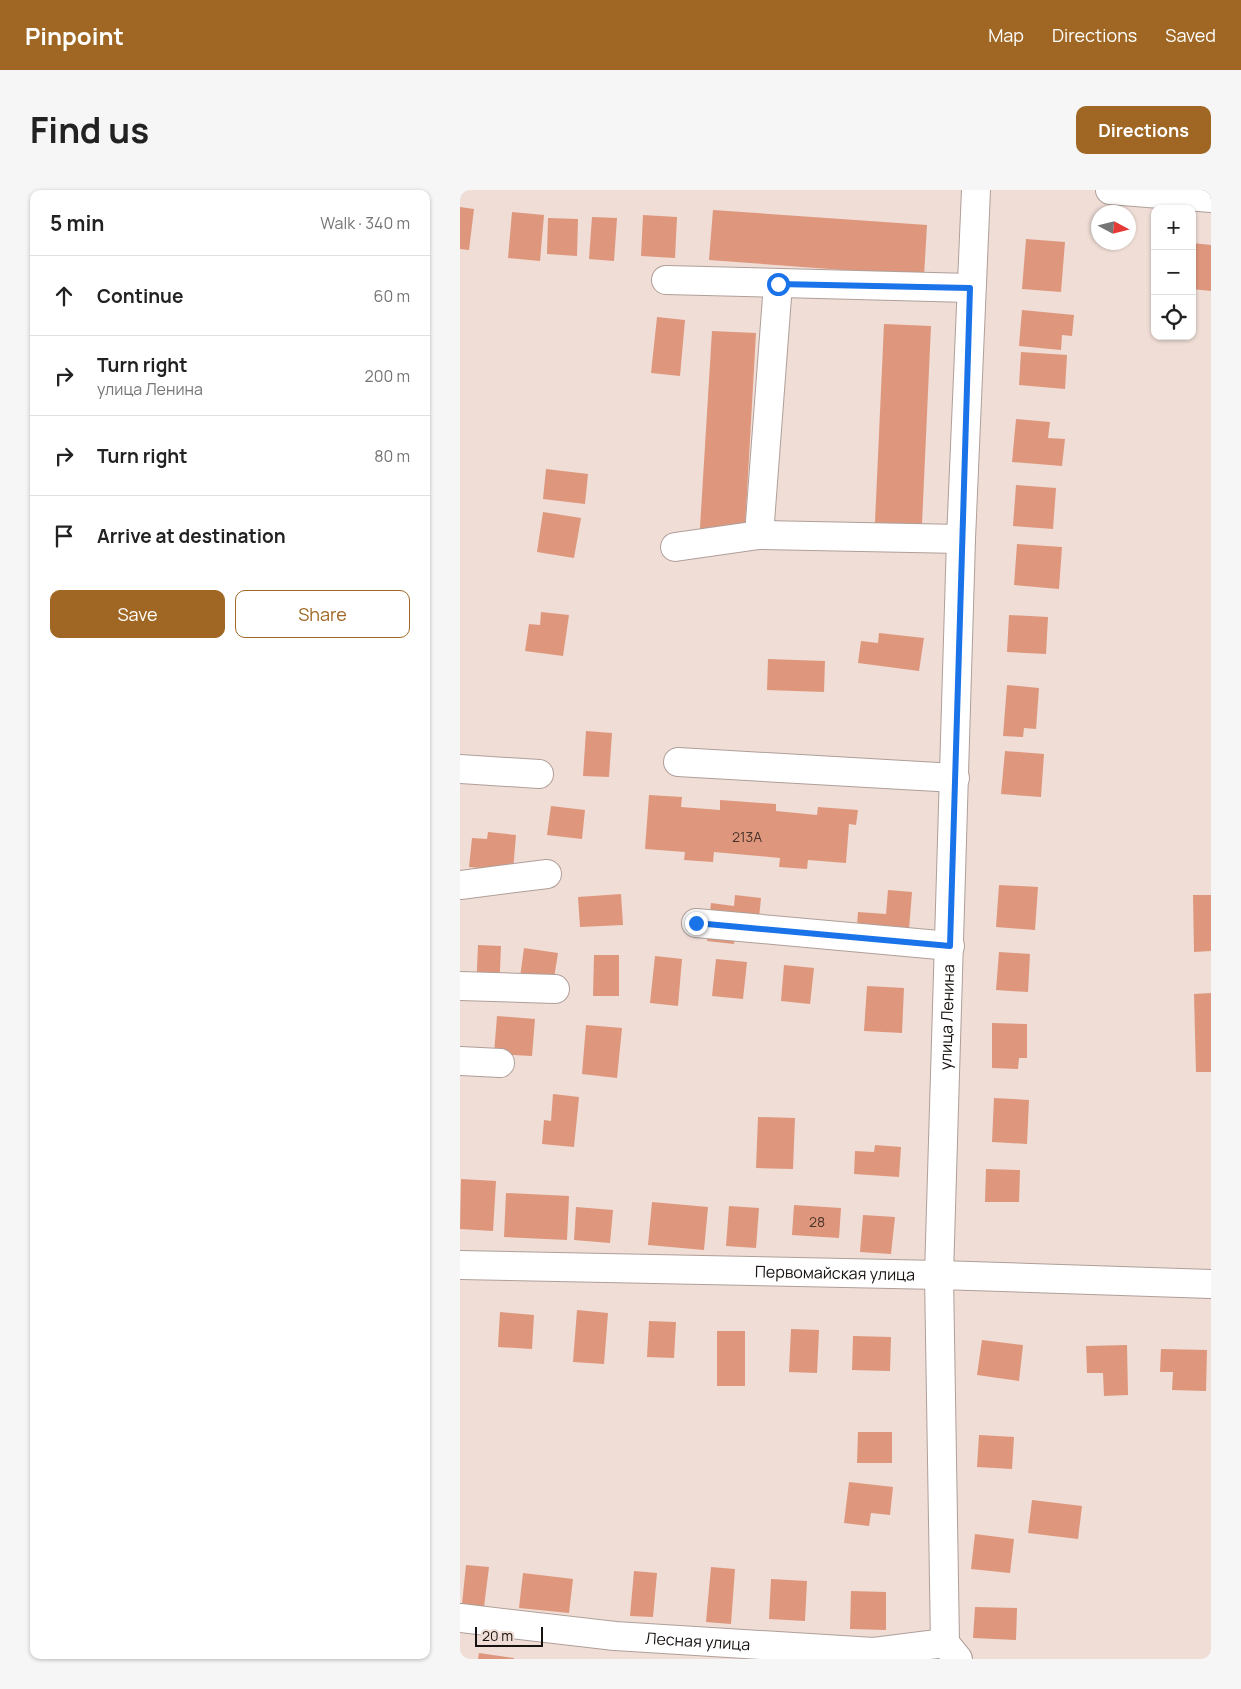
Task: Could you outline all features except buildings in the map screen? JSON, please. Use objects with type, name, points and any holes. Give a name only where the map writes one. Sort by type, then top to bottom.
[{"type":"street","name":"улица Ленина","points":[[951,1651],[940,1275],[956,778],[961,539],[970,288],[976,190]]},
{"type":"street","points":[[1110,190],[1211,198]]},
{"type":"street","points":[[666,280],[970,288]]},
{"type":"street","points":[[759,536],[778,284]]},
{"type":"street","points":[[675,547],[759,536],[961,539]]},
{"type":"street","points":[[678,762],[956,778]]},
{"type":"street","points":[[460,769],[539,774]]},
{"type":"street","points":[[460,886],[547,874]]},
{"type":"street","points":[[696,923],[950,946]]},
{"type":"street","points":[[460,986],[555,989]]},
{"type":"street","points":[[460,1061],[500,1064]]},
{"type":"street","name":"Первомайская улица","points":[[460,1265],[940,1275],[1211,1284]]},
{"type":"street","name":"Лесная улица","points":[[460,1618],[615,1636],[874,1652],[951,1651]]},
{"type":"route","points":[[696,923],[950,946],[970,288],[778,284]]}]
